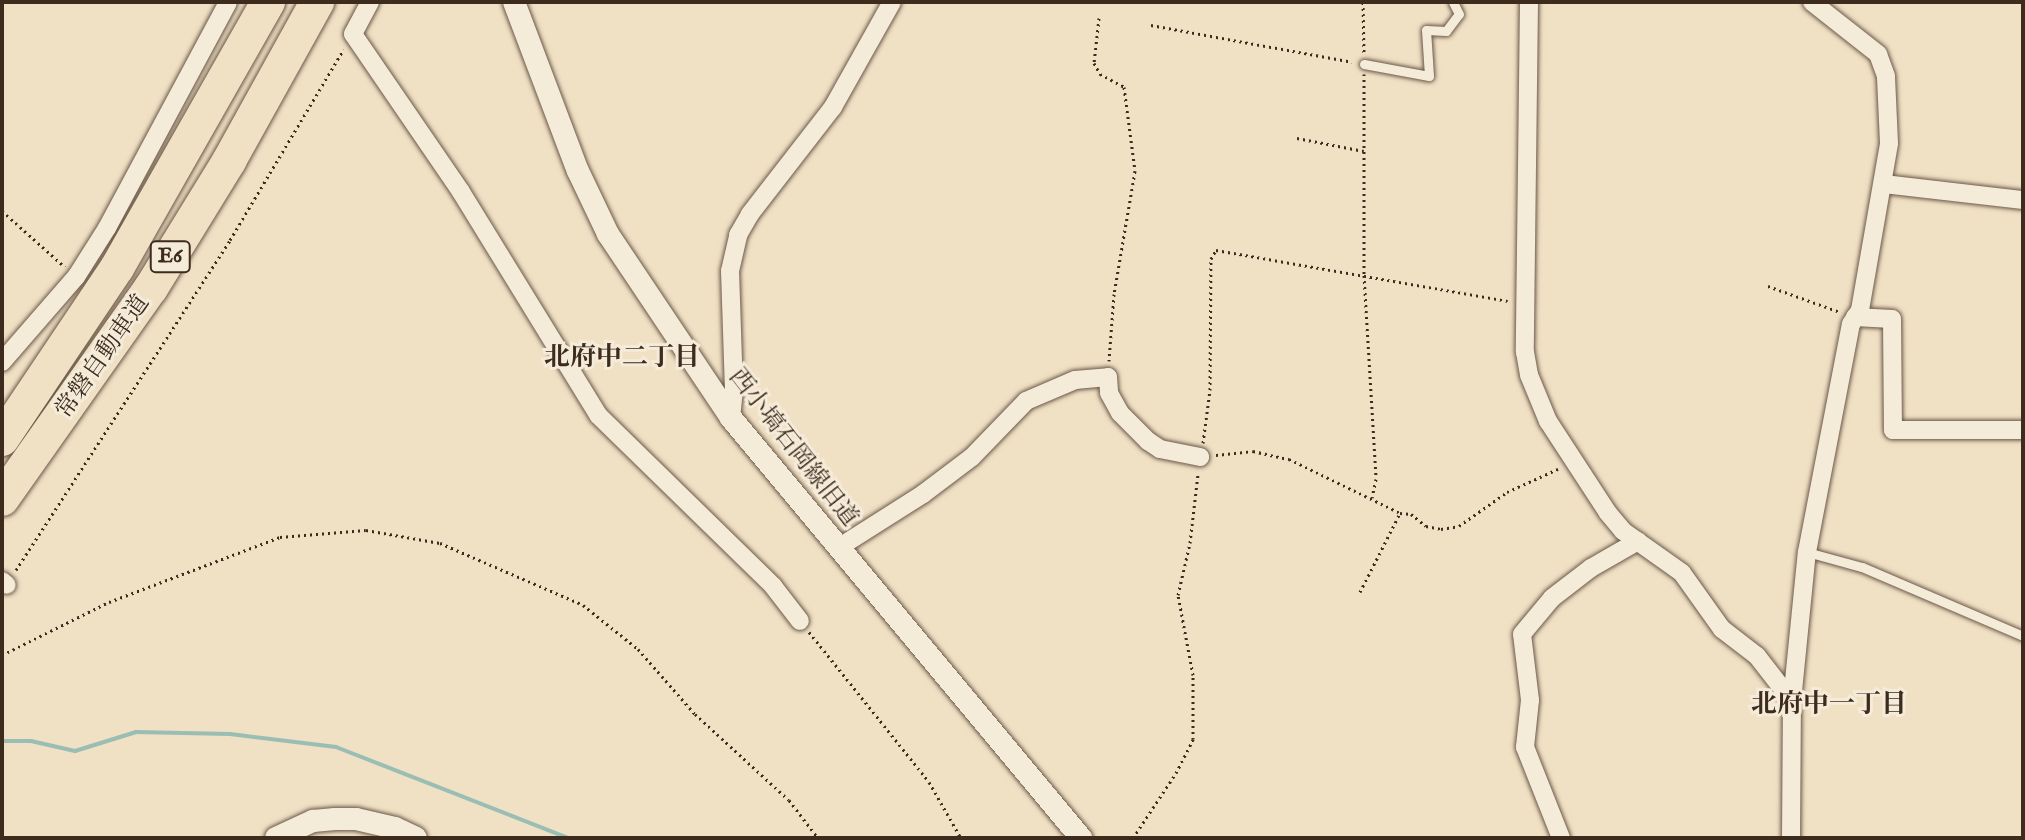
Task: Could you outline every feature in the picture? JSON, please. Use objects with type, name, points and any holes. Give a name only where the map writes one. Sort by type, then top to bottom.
[{"type":"highway","name":"常磐自動車道","points":[[2,439],[117,268],[268,2]]},
{"type":"highway","name":"常磐自動車道","points":[[2,499],[151,288],[229,161],[317,2]]},
{"type":"street","points":[[2,362],[76,277],[107,228],[228,2]]},
{"type":"street","points":[[370,2],[353,34],[461,192],[598,415],[773,586],[800,621]]},
{"type":"street","name":"西小塙石岡線旧道","points":[[514,2],[578,171],[608,234],[731,418],[1081,838]]},
{"type":"street","points":[[731,418],[734,391],[730,271],[738,235],[750,214],[833,107],[892,2]]},
{"type":"street","points":[[1529,2],[1525,305],[1525,352],[1529,375],[1548,421],[1608,513],[1623,531],[1682,573],[1722,629],[1757,656],[1792,701]]},
{"type":"street","points":[[1791,838],[1792,701],[1807,552],[1855,317],[1860,310],[1884,184],[1889,123],[1882,63],[1878,54],[1812,2]]},
{"type":"street","points":[[1884,184],[2023,200]]},
{"type":"street","points":[[1855,317],[1892,319],[1893,430],[2023,430]]},
{"type":"street","points":[[838,548],[923,494],[972,457],[1026,401],[1054,386],[1108,377],[1109,393],[1120,413],[1148,441],[1160,449],[1200,457]]},
{"type":"street","points":[[1561,838],[1525,747],[1530,700],[1522,634],[1552,598],[1591,568],[1638,541]]},
{"type":"street","points":[[276,838],[313,821],[356,819],[395,828],[416,838]]},
{"type":"lane","points":[[1364,64],[1429,76],[1426,30],[1446,31],[1459,14],[1453,2]]},
{"type":"lane","points":[[1807,552],[1862,567],[2023,636]]},
{"type":"path","points":[[1363,2],[1364,275],[1376,479],[1372,498]]},
{"type":"path","points":[[1099,18],[1094,63],[1100,74],[1124,87],[1135,171],[1114,294],[1108,377]]},
{"type":"path","points":[[1151,25],[1364,64]]},
{"type":"path","points":[[4,583],[230,240],[353,34]]},
{"type":"path","points":[[1297,138],[1364,151]]},
{"type":"path","points":[[2,211],[76,277]]},
{"type":"path","points":[[1133,838],[1184,760],[1193,739],[1193,675],[1178,595],[1190,543],[1210,390],[1212,253],[1225,249],[1525,305]]},
{"type":"path","points":[[1768,286],[1855,317]]},
{"type":"path","points":[[1200,457],[1253,451],[1289,459],[1400,513],[1411,514],[1426,526],[1459,526],[1507,492],[1574,461]]},
{"type":"path","points":[[1360,592],[1400,513]]},
{"type":"path","points":[[2,655],[109,602],[280,537],[366,530],[440,543],[583,605],[638,649],[695,714],[789,800],[818,838]]},
{"type":"path","points":[[800,621],[929,782],[961,838]]},
{"type":"waterway","points":[[2,741],[31,741],[75,751],[136,732],[230,734],[336,747],[568,838]]},
{"type":"district","name":"北府中二丁目","points":[[622,358]]},
{"type":"district","name":"北府中一丁目","points":[[1829,705]]}]
